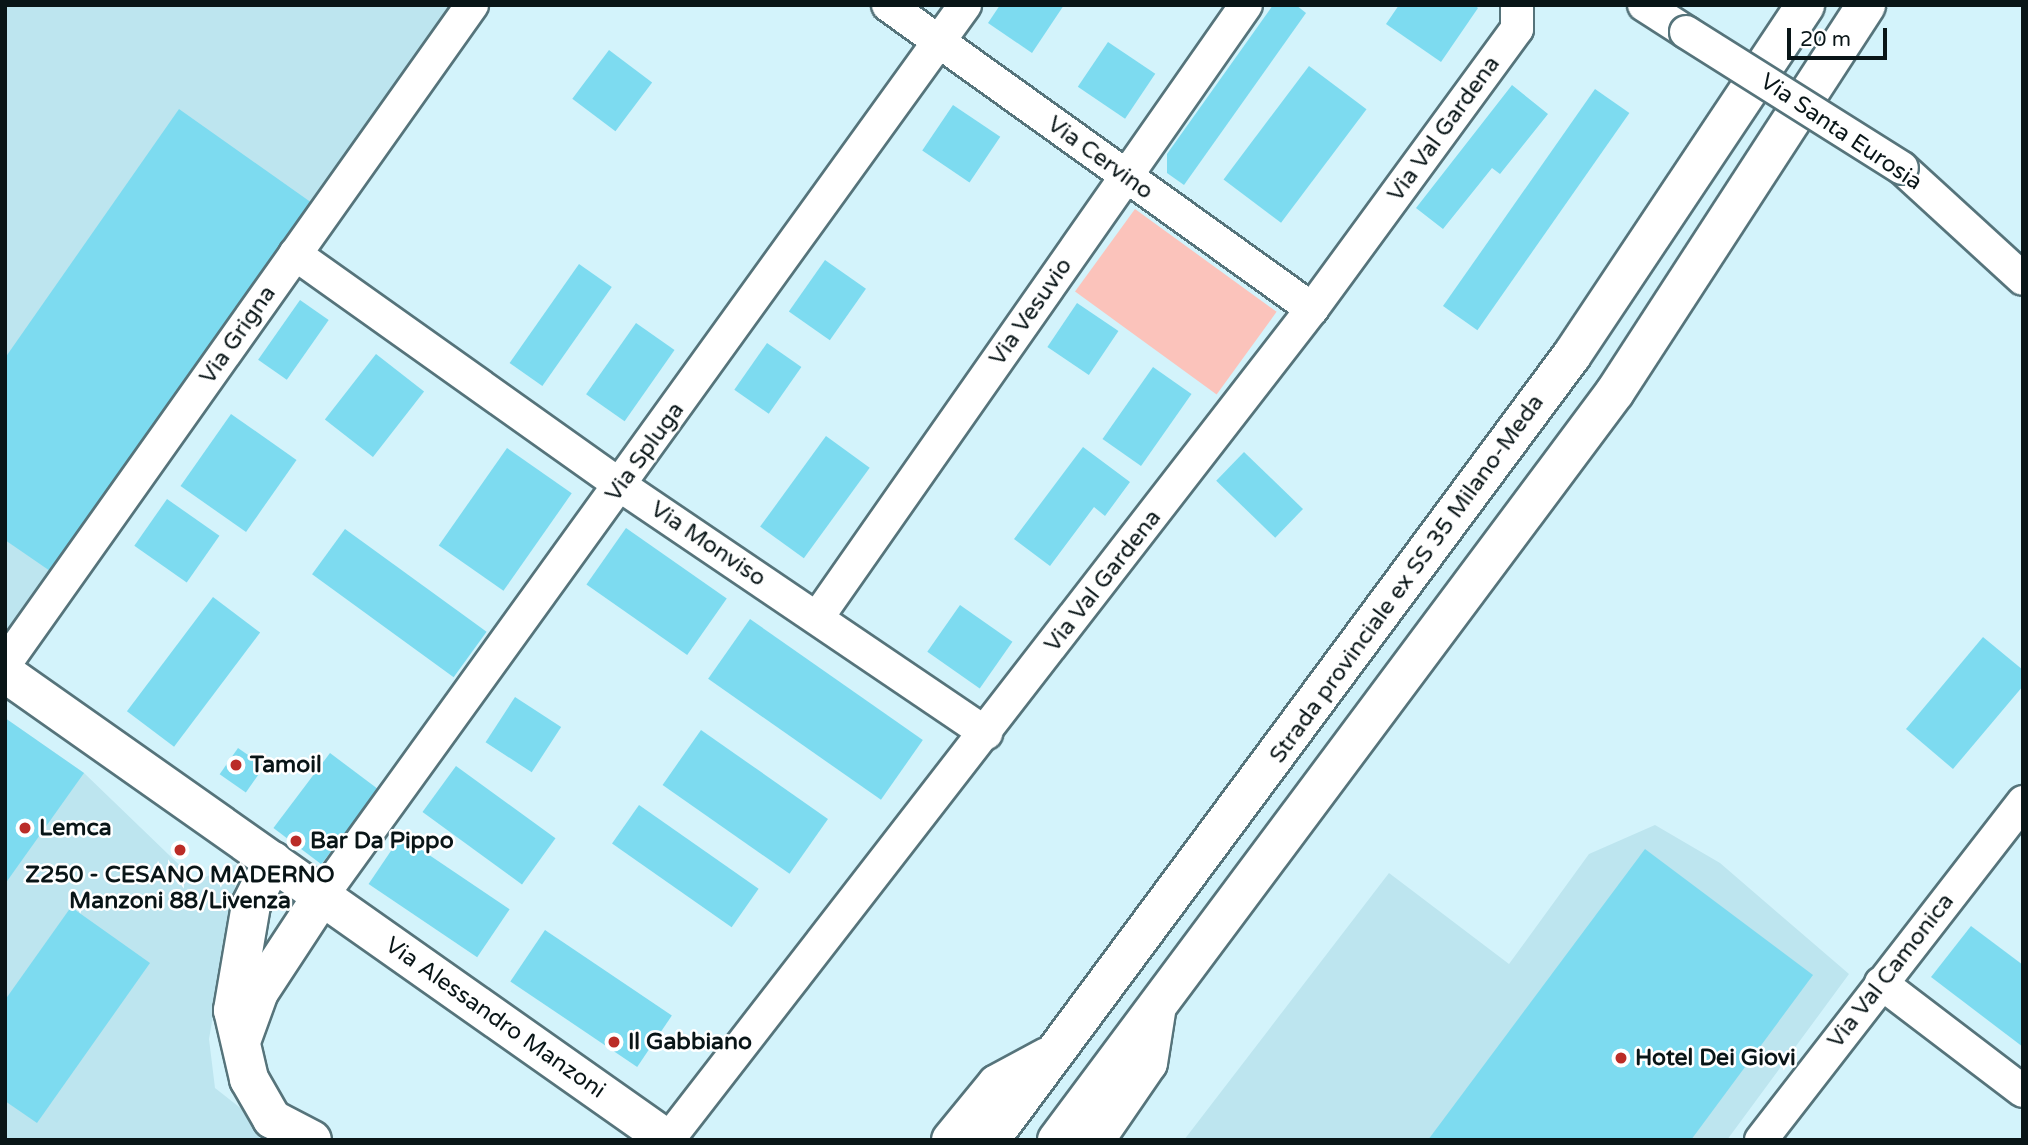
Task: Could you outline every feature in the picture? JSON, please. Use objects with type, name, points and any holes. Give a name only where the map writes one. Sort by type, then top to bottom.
[{"type":"main road","name":"Strada provinciale ex SS 35 Milano-Meda","points":[[990,1140],[1572,355],[1805,5]]},
{"type":"main road","points":[[1056,1140],[1615,392],[1866,5]]},
{"type":"main road","name":"Via Alessandro Manzoni","points":[[5,673],[668,1140]]},
{"type":"main road","points":[[273,861],[251,905],[238,967],[233,1010],[239,1048],[249,1079],[272,1119],[312,1140]]},
{"type":"main road","points":[[239,1048],[259,992],[322,896]]},
{"type":"main road","points":[[1096,1140],[1148,1063],[1157,1006]]},
{"type":"main road","points":[[951,1140],[997,1084],[1058,1051]]},
{"type":"street","name":"Via Grigna","points":[[5,664],[472,5]]},
{"type":"street","name":"Via Cervino","points":[[888,5],[1312,309]]},
{"type":"street","name":"Via Spluga","points":[[322,896],[621,486],[964,5]]},
{"type":"street","name":"Via Vesuvio","points":[[817,618],[1246,5]]},
{"type":"street","name":"Via Santa Eurosia","points":[[1644,5],[1902,168],[2023,279]]},
{"type":"street","name":"Via Val Gardena","points":[[668,1140],[1312,309],[1517,29],[1519,9]]},
{"type":"street","name":"Via Monviso","points":[[295,254],[621,486],[986,733]]},
{"type":"street","name":"Via Val Camonica","points":[[1761,1140],[2023,802]]},
{"type":"street","points":[[1881,983],[2023,1091]]},
{"type":"shaded area","points":[[5,5],[452,5],[5,639]]},
{"type":"shaded area","points":[[1135,209],[1277,312],[1217,394],[1075,292]]},
{"type":"shaded area","points":[[5,718],[84,773],[196,881],[239,863],[209,1039],[215,1088],[281,1140],[5,1140]]},
{"type":"shaded area","points":[[1655,825],[1720,863],[1849,974],[1727,1140],[1184,1140],[1389,873],[1509,964],[1589,854]]},
{"type":"building","points":[[1000,5],[1064,5],[1032,53],[988,23]]},
{"type":"building","points":[[1273,5],[1296,5],[1306,13],[1184,185],[1167,173],[1167,154]]},
{"type":"building","points":[[1399,5],[1474,5],[1478,8],[1441,62],[1386,24]]},
{"type":"building","points":[[1108,42],[1155,74],[1125,119],[1078,87]]},
{"type":"building","points":[[609,50],[652,82],[615,131],[572,99]]},
{"type":"building","points":[[1309,66],[1367,109],[1281,223],[1224,179]]},
{"type":"building","points":[[1512,85],[1548,114],[1500,174],[1492,168],[1443,229],[1416,208]]},
{"type":"building","points":[[1595,89],[1629,113],[1477,330],[1443,306]]},
{"type":"building","points":[[953,105],[1000,137],[969,182],[922,151]]},
{"type":"building","points":[[179,109],[312,203],[53,573],[5,540],[5,358]]},
{"type":"building","points":[[825,260],[866,289],[830,340],[789,312]]},
{"type":"building","points":[[579,264],[612,287],[542,386],[510,363]]},
{"type":"building","points":[[300,300],[329,320],[287,380],[258,360]]},
{"type":"building","points":[[1077,303],[1118,331],[1089,375],[1047,347]]},
{"type":"building","points":[[636,323],[675,350],[625,421],[586,394]]},
{"type":"building","points":[[767,343],[801,367],[769,414],[734,390]]},
{"type":"building","points":[[376,354],[424,392],[373,457],[325,419]]},
{"type":"building","points":[[1153,367],[1192,394],[1141,466],[1103,439]]},
{"type":"building","points":[[231,414],[297,460],[246,532],[181,486]]},
{"type":"building","points":[[826,436],[870,468],[804,558],[760,527]]},
{"type":"building","points":[[1083,447],[1130,482],[1105,516],[1094,507],[1050,566],[1014,539]]},
{"type":"building","points":[[507,448],[572,493],[503,591],[439,545]]},
{"type":"building","points":[[1244,452],[1303,509],[1275,538],[1216,481]]},
{"type":"building","points":[[167,499],[219,536],[187,582],[134,546]]},
{"type":"building","points":[[626,528],[727,599],[687,655],[586,585]]},
{"type":"building","points":[[345,529],[487,632],[454,677],[312,574]]},
{"type":"building","points":[[213,597],[260,633],[174,747],[127,711]]},
{"type":"building","points":[[960,605],[1012,642],[980,688],[927,652]]},
{"type":"building","points":[[750,619],[923,740],[881,800],[708,679]]},
{"type":"building","points":[[1983,637],[2023,670],[2023,686],[1953,769],[1906,729]]},
{"type":"building","points":[[515,697],[561,727],[532,772],[486,742]]},
{"type":"building","name":"Lemca","points":[[5,718],[84,773],[5,884]]},
{"type":"building","points":[[701,730],[828,819],[790,874],[663,785]]},
{"type":"building","points":[[238,748],[264,766],[246,793],[220,774]]},
{"type":"building","points":[[330,753],[378,789],[321,864],[273,828]]},
{"type":"building","points":[[456,766],[556,838],[522,884],[422,812]]},
{"type":"building","points":[[639,805],[759,889],[732,927],[612,844]]},
{"type":"building","points":[[401,836],[510,909],[477,957],[369,884]]},
{"type":"building","name":"Hotel Dei Giovi","points":[[1645,849],[1813,975],[1691,1140],[1428,1140]]},
{"type":"building","points":[[71,907],[150,963],[37,1123],[5,1101],[5,1000]]},
{"type":"building","points":[[1971,926],[2023,965],[2023,1047],[1931,977]]},
{"type":"building","points":[[545,930],[672,1016],[637,1067],[510,981]]},
{"type":"place","name":"Tamoil","points":[[236,765]]},
{"type":"place","name":"Lemca","points":[[25,828]]},
{"type":"place","name":"Bar Da Pippo","points":[[296,841]]},
{"type":"place","name":"Z250 - CESANO MADERNO Manzoni 88/Livenza","points":[[180,850]]},
{"type":"place","name":"Il Gabbiano","points":[[614,1042]]},
{"type":"place","name":"Hotel Dei Giovi","points":[[1621,1058]]}]
